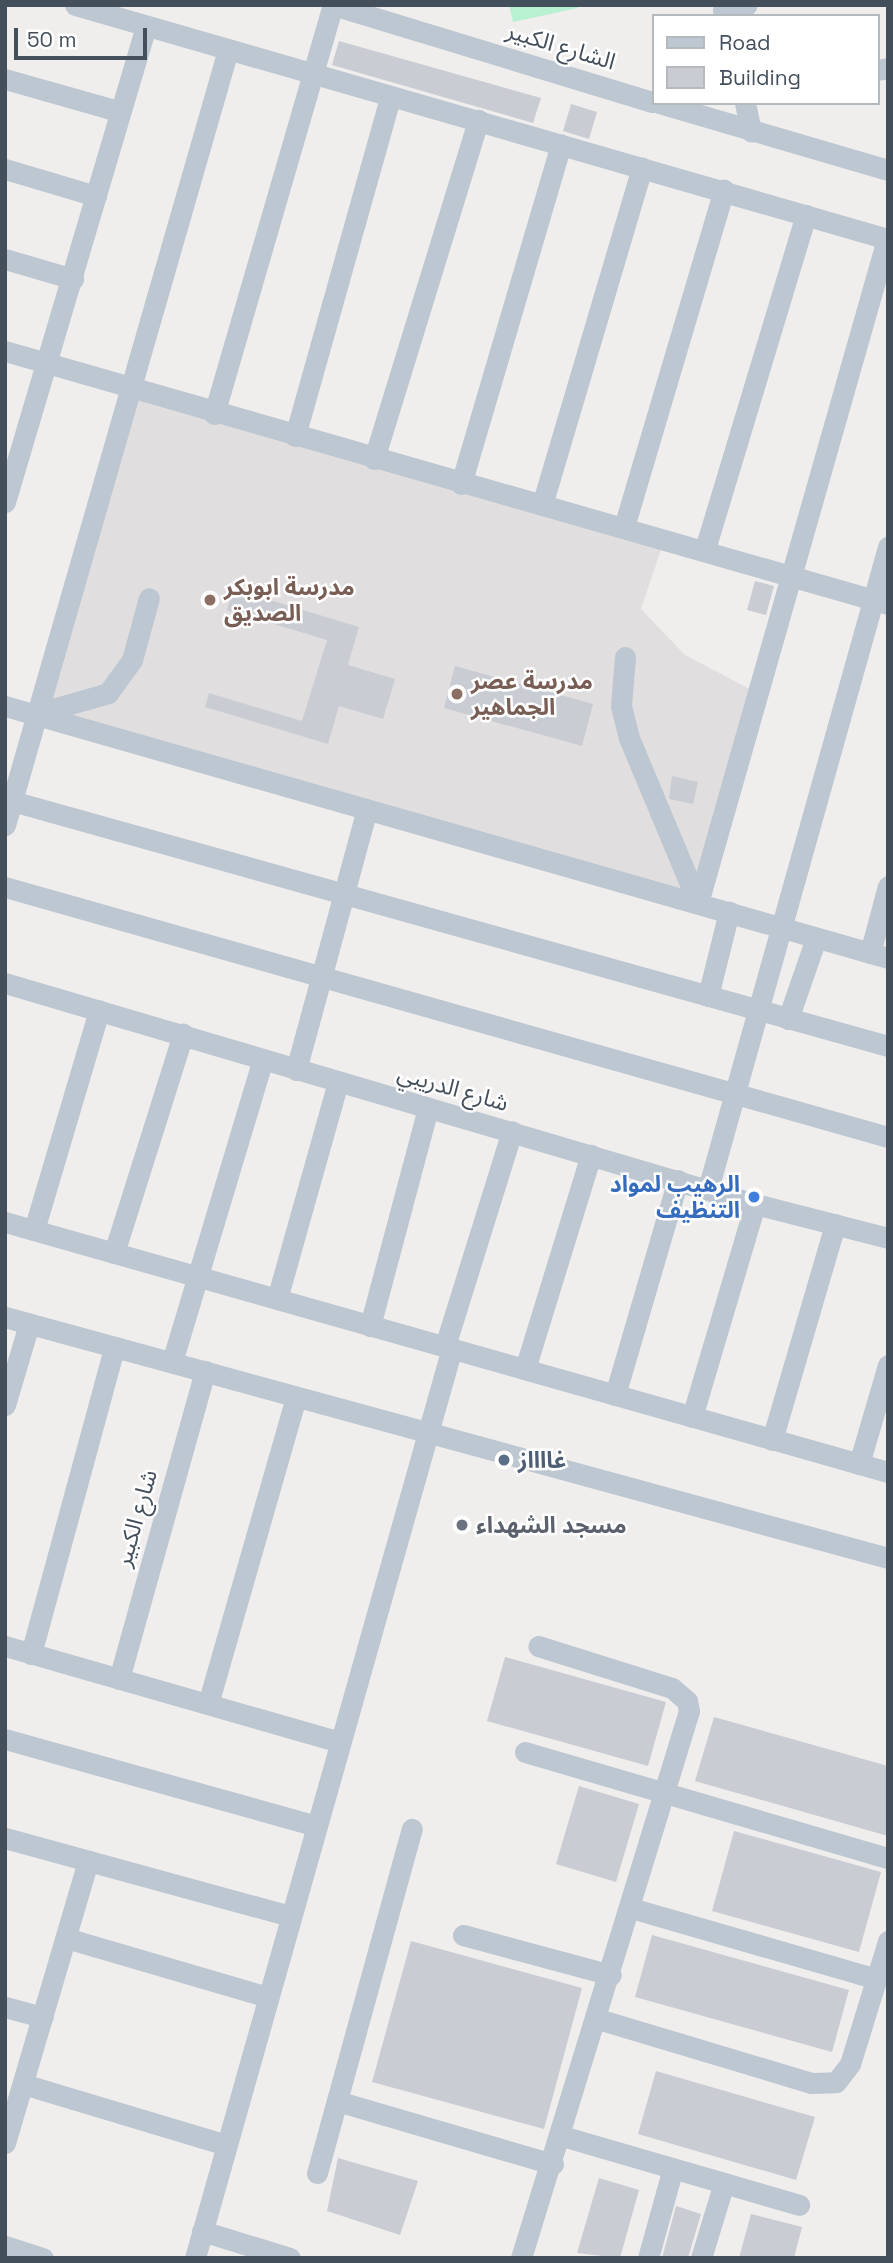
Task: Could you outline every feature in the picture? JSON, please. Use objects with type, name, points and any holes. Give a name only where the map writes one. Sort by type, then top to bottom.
[{"type":"street","points":[[75,5],[888,239],[698,903]]},
{"type":"street","points":[[214,414],[333,5]]},
{"type":"street","name":"الشارع الكبير","points":[[333,5],[652,102]]},
{"type":"street","points":[[723,10],[746,5]]},
{"type":"street","points":[[5,502],[14,444],[48,363],[118,111],[146,26]]},
{"type":"street","points":[[5,825],[128,389],[228,50]]},
{"type":"street","points":[[5,79],[118,111]]},
{"type":"street","points":[[295,436],[390,97]]},
{"type":"street","points":[[666,105],[888,170]]},
{"type":"street","points":[[745,105],[751,131]]},
{"type":"street","points":[[374,459],[478,120]]},
{"type":"street","points":[[461,484],[561,144]]},
{"type":"street","points":[[542,505],[642,167]]},
{"type":"street","points":[[5,169],[96,196]]},
{"type":"street","points":[[624,527],[724,190]]},
{"type":"street","points":[[705,549],[806,215]]},
{"type":"street","points":[[5,259],[73,279]]},
{"type":"street","points":[[5,351],[214,414],[705,549],[881,602]]},
{"type":"street","points":[[708,1189],[782,928],[881,602],[888,547]]},
{"type":"street","points":[[35,714],[108,693],[132,660],[149,598]]},
{"type":"street","points":[[625,657],[621,706],[629,738],[698,903]]},
{"type":"street","points":[[5,706],[879,956],[888,886]]},
{"type":"street","points":[[12,801],[343,897],[888,1046]]},
{"type":"street","points":[[296,1070],[367,809]]},
{"type":"street","points":[[5,887],[320,980],[888,1137]]},
{"type":"street","points":[[708,996],[729,912]]},
{"type":"street","points":[[788,1019],[816,938]]},
{"type":"street","name":"شارع الدريبي","points":[[7,990],[99,1010],[755,1204],[888,1238]]},
{"type":"street","points":[[34,1230],[99,1010]]},
{"type":"street","points":[[114,1253],[183,1034]]},
{"type":"street","points":[[172,1362],[262,1059]]},
{"type":"street","points":[[277,1299],[338,1082]]},
{"type":"street","points":[[370,1326],[428,1108]]},
{"type":"street","points":[[195,2258],[449,1347],[512,1131]]},
{"type":"street","points":[[525,1370],[591,1155]]},
{"type":"street","points":[[615,1395],[678,1180]]},
{"type":"street","points":[[692,1417],[755,1204]]},
{"type":"street","points":[[5,1222],[888,1472]]},
{"type":"street","points":[[772,1440],[835,1224]]},
{"type":"street","points":[[5,1317],[888,1558]]},
{"type":"street","points":[[5,1405],[29,1324]]},
{"type":"street","points":[[31,1654],[114,1348]]},
{"type":"street","points":[[859,1464],[888,1365]]},
{"type":"street","name":"شارع الكبير","points":[[119,1679],[205,1371]]},
{"type":"street","points":[[208,1704],[296,1397]]},
{"type":"street","points":[[5,1646],[339,1742]]},
{"type":"street","points":[[521,2258],[598,2019],[689,1711],[681,1693],[538,1646]]},
{"type":"street","points":[[5,1739],[316,1825]]},
{"type":"street","points":[[525,1752],[888,1858]]},
{"type":"street","points":[[317,2173],[412,1829]]},
{"type":"street","points":[[5,1838],[291,1916]]},
{"type":"street","points":[[5,2143],[88,1861]]},
{"type":"street","points":[[631,1908],[877,1979]]},
{"type":"street","points":[[463,1935],[611,1975]]},
{"type":"street","points":[[66,1938],[268,1997]]},
{"type":"street","points":[[598,2019],[824,2085],[845,2075],[888,1941]]},
{"type":"street","points":[[5,2007],[43,2017]]},
{"type":"street","points":[[23,2084],[226,2145]]},
{"type":"street","points":[[337,2101],[553,2164]]},
{"type":"street","points":[[562,2136],[799,2205]]},
{"type":"street","points":[[648,2258],[673,2168]]},
{"type":"street","points":[[701,2258],[724,2183]]},
{"type":"street","points":[[202,2231],[290,2258]]},
{"type":"street","points":[[5,2246],[43,2258]]},
{"type":"shaded area","points":[[128,389],[664,541],[641,609],[685,655],[754,691],[696,902],[35,714]]},
{"type":"green space","points":[[509,5],[577,5],[578,8],[513,22]]},
{"type":"building","points":[[339,41],[541,98],[533,123],[332,65]]},
{"type":"building","points":[[571,104],[597,112],[589,139],[563,131]]},
{"type":"building","points":[[755,581],[774,586],[766,615],[747,610]]},
{"type":"building","points":[[233,589],[359,627],[348,665],[395,679],[383,719],[339,706],[328,744],[205,707],[209,693],[302,721],[327,640],[227,610]]},
{"type":"building","points":[[455,666],[593,704],[582,746],[444,708]]},
{"type":"building","points":[[672,776],[698,782],[693,804],[669,799]]},
{"type":"building","points":[[505,1657],[666,1702],[648,1766],[487,1721]]},
{"type":"building","points":[[714,1717],[888,1766],[888,1836],[695,1781]]},
{"type":"building","points":[[579,1786],[639,1804],[616,1882],[556,1864]]},
{"type":"building","points":[[734,1831],[881,1872],[859,1952],[712,1911]]},
{"type":"building","points":[[652,1935],[849,1990],[832,2052],[635,1997]]},
{"type":"building","points":[[411,1941],[582,1988],[544,2129],[372,2082]]},
{"type":"building","points":[[656,2071],[815,2117],[796,2180],[638,2134]]},
{"type":"building","points":[[338,2158],[418,2181],[400,2235],[327,2211]]},
{"type":"building","points":[[599,2178],[639,2190],[620,2258],[577,2253]]},
{"type":"building","points":[[676,2206],[701,2214],[688,2258],[662,2258]]},
{"type":"building","points":[[751,2214],[802,2227],[794,2258],[739,2258]]},
{"type":"place","name":"مدرسة ابوبكر الصديق","points":[[210,600]]},
{"type":"place","name":"مدرسة عصر الجماهير","points":[[457,694]]},
{"type":"place","name":"الرهيب لمواد التنظيف","points":[[754,1197]]},
{"type":"place","name":"غااااز","points":[[504,1460]]},
{"type":"place","name":"مسجد الشهداء","points":[[462,1525]]}]
